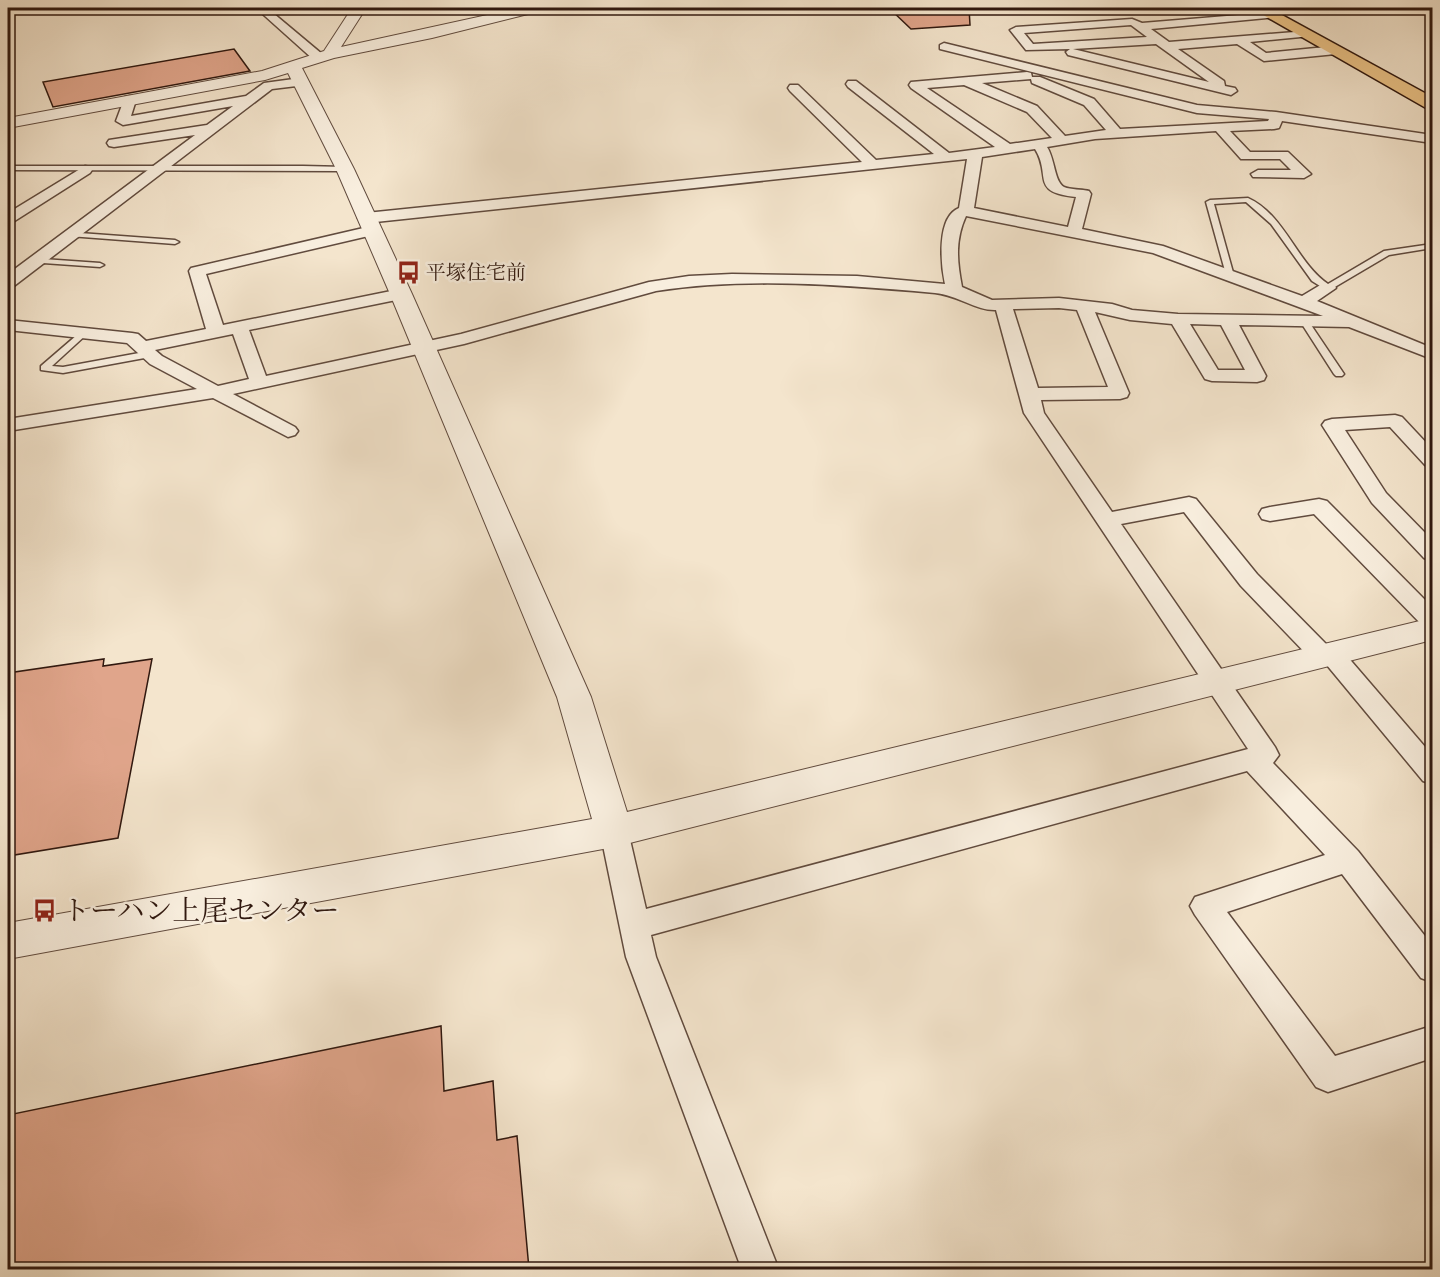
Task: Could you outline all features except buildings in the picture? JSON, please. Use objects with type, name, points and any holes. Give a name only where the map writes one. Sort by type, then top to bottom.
[{"type":"main road","points":[[1267,11],[1432,104]]},
{"type":"street","points":[[261,8],[324,56],[441,32],[535,8]]},
{"type":"street","points":[[8,282],[28,264],[268,86],[297,74],[324,56],[344,33],[359,8]]},
{"type":"street","points":[[1267,11],[1136,24],[1016,30],[1030,48],[1239,40],[1307,34]]},
{"type":"street","points":[[1118,12],[1238,97]]},
{"type":"street","points":[[1239,40],[1264,57],[1336,50]]},
{"type":"street","points":[[944,47],[1197,109],[1276,116],[1432,139]]},
{"type":"street","points":[[1049,47],[1238,97],[1270,110],[1276,116]]},
{"type":"street","points":[[1111,62],[1183,57]]},
{"type":"street","points":[[1043,70],[1018,72],[1089,102],[1116,133]]},
{"type":"street","points":[[8,123],[265,75],[297,74]]},
{"type":"street","points":[[297,74],[345,169],[401,294],[574,697],[614,831],[641,957],[761,1269]]},
{"type":"street","points":[[1006,148],[915,85],[1027,76]]},
{"type":"street","points":[[966,81],[1032,109],[1061,139]]},
{"type":"street","points":[[852,84],[946,157]]},
{"type":"street","points":[[794,88],[872,164]]},
{"type":"street","points":[[130,100],[123,121],[251,99]]},
{"type":"street","points":[[216,332],[197,271],[369,225],[872,164],[975,154],[1061,139],[1116,133],[1274,125],[1276,116]]},
{"type":"street","points":[[1219,127],[1246,156],[1283,155],[1304,174],[1258,174]]},
{"type":"street","points":[[114,143],[211,128]]},
{"type":"street","points":[[1038,143],[1047,157],[1049,180],[1060,191],[1084,194],[1074,232]]},
{"type":"street","points":[[966,211],[975,154]]},
{"type":"street","points":[[8,219],[85,171]]},
{"type":"street","points":[[954,290],[947,251],[953,225],[960,213],[966,211],[1157,249],[1303,302],[1432,354]]},
{"type":"street","points":[[9,255],[28,264]]},
{"type":"street","points":[[8,425],[216,392],[464,339],[655,286],[689,281],[732,279],[857,281],[954,290],[990,305],[1059,303],[1112,309],[1130,315],[1178,319],[1348,322]]},
{"type":"street","points":[[1303,302],[1328,288]]},
{"type":"street","points":[[146,351],[216,332],[401,294]]},
{"type":"street","points":[[634,926],[1266,755],[1034,413],[1003,305]]},
{"type":"street","points":[[1030,394],[1120,393],[1083,305]]},
{"type":"street","points":[[1178,319],[1212,375],[1257,376],[1227,320]]},
{"type":"street","points":[[8,325],[132,338],[146,351],[288,431]]},
{"type":"street","points":[[239,327],[259,382]]},
{"type":"street","points":[[1432,461],[1395,421],[1332,424],[1379,498],[1432,553]]},
{"type":"street","points":[[1106,520],[1189,504],[1249,580],[1327,655],[1432,773]]},
{"type":"street","points":[[1270,514],[1319,506],[1432,621]]},
{"type":"street","points":[[8,941],[614,831],[1218,684],[1432,629]]},
{"type":"street","points":[[1252,759],[1348,860],[1432,968]]},
{"type":"street","points":[[1348,860],[1205,906],[1328,1075],[1432,1042]]},
{"type":"lane","points":[[8,168],[85,171],[345,169]]},
{"type":"lane","points":[[1230,276],[1210,202],[1248,200],[1274,222],[1315,279],[1328,288],[1387,253],[1432,246]]},
{"type":"lane","points":[[69,234],[175,242]]},
{"type":"lane","points":[[28,264],[43,261],[100,266]]},
{"type":"lane","points":[[1304,321],[1340,374]]},
{"type":"lane","points":[[84,332],[44,368],[63,370],[146,351]]},
{"type":"place","name":"平塚住宅前","points":[[408,273]]},
{"type":"place","name":"トーハン上尾センター","points":[[44,911]]}]
